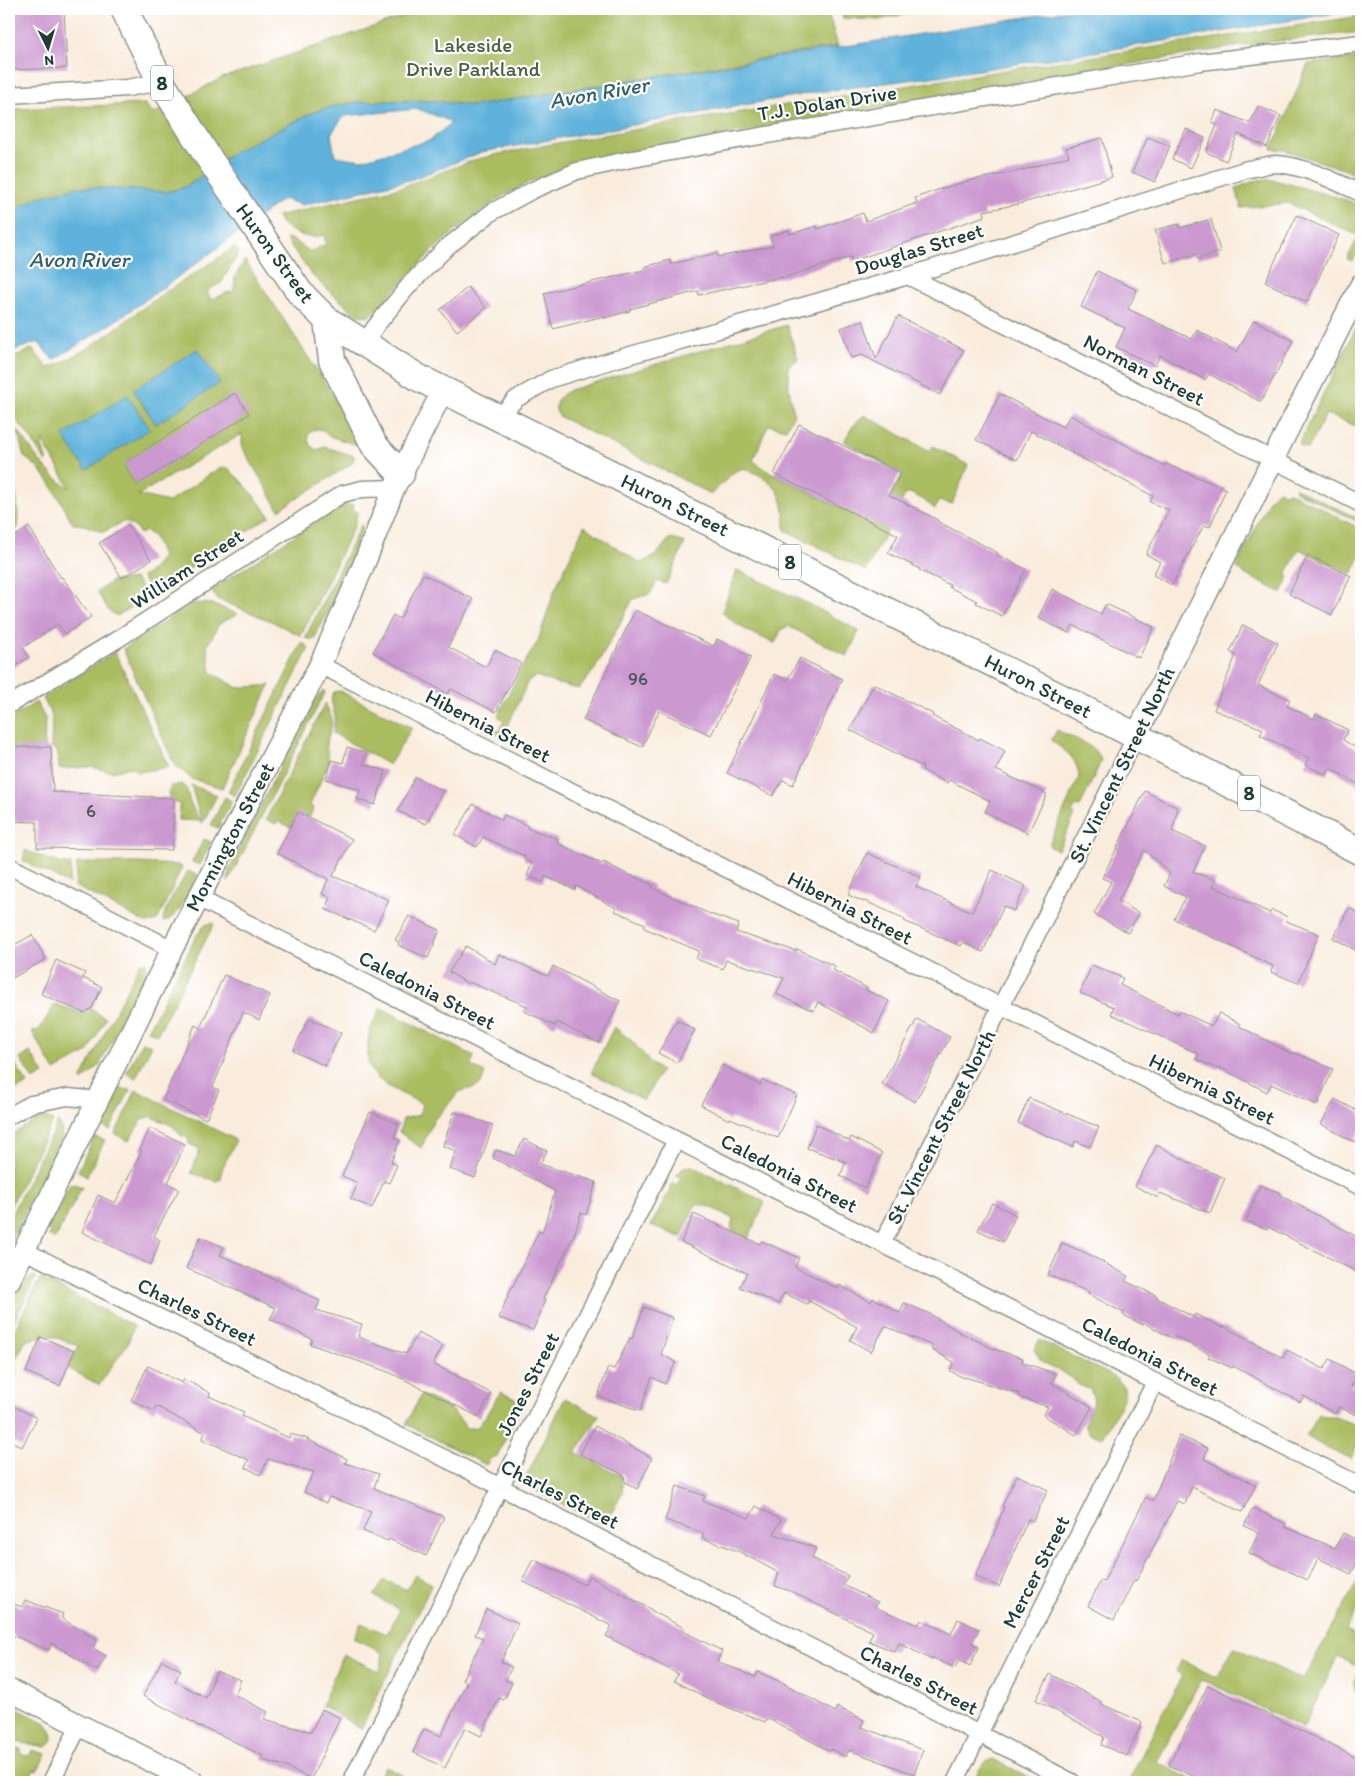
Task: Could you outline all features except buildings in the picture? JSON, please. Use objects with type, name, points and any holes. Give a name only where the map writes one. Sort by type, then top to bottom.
[{"type":"main road","name":"Huron Street","points":[[124,9],[161,82],[206,154],[300,293],[327,320],[410,374],[1060,696],[1361,852]]},
{"type":"main road","points":[[327,320],[332,360],[374,444],[397,481]]},
{"type":"street","name":"T.J. Dolan Drive","points":[[364,344],[375,327],[411,283],[447,247],[492,212],[533,190],[577,171],[749,138],[1200,62],[1361,43]]},
{"type":"street","points":[[9,95],[127,88],[161,82]]},
{"type":"street","name":"Douglas Street","points":[[498,418],[516,399],[551,380],[621,358],[908,276],[1248,169],[1275,164],[1296,168],[1361,193]]},
{"type":"street","name":"Norman Street","points":[[908,276],[1361,504]]},
{"type":"street","name":"St. Vincent Street North","points":[[882,1244],[1002,1008],[1361,285]]},
{"type":"street","name":"Mornington Street","points":[[9,1281],[172,949],[320,664],[362,569],[397,481],[443,390]]},
{"type":"street","name":"William Street","points":[[9,705],[118,639],[342,494],[397,481]]},
{"type":"street","name":"Hibernia Street","points":[[320,664],[1361,1187]]},
{"type":"street","points":[[9,866],[172,949]]},
{"type":"street","name":"Caledonia Street","points":[[198,898],[1361,1486]]},
{"type":"street","points":[[9,1116],[32,1104],[68,1097],[98,1100]]},
{"type":"street","name":"Jones Street","points":[[351,1782],[676,1140]]},
{"type":"street","name":"Charles Street","points":[[25,1251],[500,1487],[1072,1782]]},
{"type":"street","name":"Mercer Street","points":[[955,1782],[1155,1382]]},
{"type":"street","points":[[9,1690],[193,1782]]},
{"type":"street","points":[[51,1782],[79,1726]]},
{"type":"green space","name":"Lakeside Drive Parkland","points":[[426,9],[827,9],[838,46],[473,106],[434,101],[391,101],[358,102],[326,108],[235,151],[186,187],[166,192],[78,187],[39,197],[9,212],[9,109],[145,104],[153,114],[222,78]]},
{"type":"green space","points":[[840,9],[931,9],[878,20],[843,18]]},
{"type":"green space","points":[[1361,16],[1361,32],[1259,43],[1015,83],[586,161],[531,181],[501,197],[473,217],[437,246],[370,316],[357,315],[330,292],[311,274],[286,239],[291,239],[311,252],[326,244],[324,235],[307,237],[297,233],[282,224],[277,216],[402,187],[474,160],[574,140],[1050,63]]},
{"type":"green space","points":[[1361,57],[1361,175],[1284,150],[1272,149],[1308,64]]},
{"type":"green space","points":[[1268,179],[1350,201],[1361,209],[1361,244],[1353,261],[1347,259],[1359,236],[1288,203],[1241,208],[1236,188],[1258,180]]},
{"type":"green space","points":[[234,247],[239,252],[222,282],[207,291],[211,300],[234,291],[235,276],[245,260],[338,403],[354,433],[357,445],[329,436],[324,430],[316,429],[309,433],[309,443],[316,450],[325,447],[355,456],[352,463],[345,468],[279,510],[242,447],[242,434],[138,495],[169,502],[216,470],[227,467],[246,486],[270,516],[158,589],[150,591],[142,577],[151,571],[162,556],[154,537],[146,531],[140,534],[136,528],[125,521],[103,532],[84,525],[73,524],[46,478],[40,470],[24,457],[17,429],[47,470],[70,488],[42,440],[46,462],[24,429],[13,418],[9,399],[9,360],[32,349],[48,368],[75,356],[151,302]]},
{"type":"green space","points":[[1361,318],[1361,428],[1326,414],[1308,449],[1298,445]]},
{"type":"green space","points":[[787,325],[798,359],[788,367],[789,389],[794,414],[786,429],[768,425],[753,461],[768,471],[874,525],[903,474],[844,441],[853,426],[864,415],[929,451],[933,446],[968,465],[952,504],[938,501],[935,509],[924,500],[910,493],[905,495],[866,571],[785,530],[783,507],[777,490],[771,483],[755,473],[743,468],[734,472],[711,494],[560,417],[557,413],[557,401],[570,390]]},
{"type":"green space","points":[[9,466],[15,489],[18,513],[17,529],[9,534]]},
{"type":"green space","points":[[1295,488],[1361,520],[1361,523],[1295,491]]},
{"type":"green space","points":[[1281,490],[1283,493],[1289,492],[1361,529],[1361,555],[1352,574],[1299,549],[1287,572],[1288,577],[1282,593],[1246,575],[1236,567],[1270,498],[1277,491]]},
{"type":"green space","points":[[347,504],[354,505],[353,509],[357,512],[354,526],[301,636],[271,621],[217,599],[211,590],[309,526]]},
{"type":"green space","points":[[361,525],[354,555],[336,596],[313,640],[305,638]]},
{"type":"green space","points":[[584,526],[640,563],[655,556],[670,538],[685,543],[666,584],[657,581],[650,594],[633,599],[595,669],[579,689],[536,676],[528,681],[505,732],[514,737],[517,744],[485,728],[486,724],[499,731],[504,721],[498,716],[522,667],[538,641],[555,589]]},
{"type":"green space","points":[[737,570],[813,606],[859,631],[847,656],[788,626],[781,630],[775,643],[753,634],[735,623],[722,612]]},
{"type":"green space","points":[[135,579],[148,596],[117,616],[109,611],[97,592],[112,581]]},
{"type":"green space","points":[[192,603],[211,604],[238,614],[219,624],[207,646],[211,672],[238,688],[270,685],[222,788],[192,779],[174,764],[123,649]]},
{"type":"green space","points":[[302,642],[309,648],[235,796],[228,792]]},
{"type":"green space","points":[[115,652],[169,767],[139,772],[131,767],[112,772],[91,767],[59,769],[57,751],[51,747],[52,716],[43,698]]},
{"type":"green space","points":[[323,691],[325,692],[228,882],[229,869],[313,701]]},
{"type":"green space","points":[[340,691],[412,728],[389,765],[333,733],[335,717],[331,699],[334,692]]},
{"type":"green space","points":[[36,702],[45,718],[44,753],[9,752],[9,720]]},
{"type":"green space","points":[[325,703],[332,719],[326,744],[329,762],[310,805],[313,808],[310,817],[298,815],[290,827],[278,821],[276,824],[266,819]]},
{"type":"green space","points":[[1057,730],[1090,746],[1101,761],[1080,807],[1076,806],[1072,812],[1075,815],[1058,850],[1050,847],[1050,842],[1079,777],[1074,760],[1053,742],[1052,739]]},
{"type":"green space","points":[[182,784],[187,790],[190,803],[200,821],[179,820],[180,805],[172,800],[168,794],[171,786]]},
{"type":"green space","points":[[191,785],[217,795],[202,824]]},
{"type":"green space","points":[[225,797],[232,801],[218,828],[211,825]]},
{"type":"green space","points":[[204,839],[211,842],[200,865],[192,862]]},
{"type":"green space","points":[[25,850],[58,863],[71,865],[69,884],[23,861]]},
{"type":"green space","points":[[77,863],[138,863],[178,865],[182,867],[158,919],[154,922],[146,923],[75,886]]},
{"type":"green space","points":[[188,871],[197,875],[188,895],[175,915],[163,922],[169,903]]},
{"type":"green space","points":[[214,924],[157,1035],[148,1030],[197,935],[205,925]]},
{"type":"green space","points":[[146,962],[148,970],[99,1066],[82,1081],[140,963]]},
{"type":"green space","points":[[55,1004],[84,1014],[88,1008],[106,1018],[88,1052],[55,1071],[32,1032],[39,1030]]},
{"type":"green space","points":[[381,1008],[474,1056],[471,1066],[485,1073],[481,1084],[459,1092],[434,1120],[421,1148],[399,1132],[403,1119],[419,1115],[422,1104],[377,1078],[369,1064],[369,1035]]},
{"type":"green space","points":[[614,1027],[631,1040],[651,1063],[661,1071],[644,1100],[591,1073]]},
{"type":"green space","points":[[142,1042],[152,1045],[135,1079],[126,1073]]},
{"type":"green space","points":[[30,1052],[44,1074],[33,1080],[20,1059]]},
{"type":"green space","points":[[15,1064],[28,1084],[9,1093],[9,1067]]},
{"type":"green space","points":[[118,1088],[130,1090],[110,1130],[100,1125]]},
{"type":"green space","points":[[136,1090],[236,1140],[222,1169],[221,1179],[216,1181],[191,1173],[200,1149],[189,1144],[188,1138],[180,1135],[171,1125],[151,1116],[141,1121],[129,1141],[115,1134]]},
{"type":"green space","points":[[40,1118],[53,1121],[9,1209],[9,1136]]},
{"type":"green space","points":[[58,1122],[62,1129],[61,1140],[9,1244],[9,1219]]},
{"type":"green space","points":[[94,1137],[105,1140],[87,1176],[78,1171]]},
{"type":"green space","points":[[692,1166],[765,1202],[747,1241],[728,1254],[736,1232],[731,1229],[733,1219],[711,1207],[696,1204],[681,1237],[651,1226],[673,1183],[677,1185],[681,1177],[676,1175],[684,1167]]},
{"type":"green space","points":[[71,1183],[82,1187],[55,1239],[49,1236],[50,1224]]},
{"type":"green space","points":[[35,1276],[9,1331],[8,1309],[12,1296],[22,1283]]},
{"type":"green space","points":[[40,1278],[134,1326],[128,1343],[99,1385],[68,1368],[78,1346],[47,1334],[26,1341],[15,1360],[16,1374],[9,1388],[9,1341]]},
{"type":"green space","points":[[1039,1340],[1109,1374],[1123,1386],[1123,1398],[1102,1438],[1088,1432],[1085,1424],[1094,1399],[1090,1389],[1083,1387],[1063,1372],[1042,1362],[1034,1350]]},
{"type":"green space","points":[[501,1392],[523,1403],[497,1456],[491,1458],[486,1465],[406,1424],[421,1395],[452,1411],[466,1428],[476,1428]]},
{"type":"green space","points":[[565,1398],[599,1416],[576,1453],[621,1476],[623,1492],[605,1525],[530,1488],[524,1481]]},
{"type":"green space","points":[[1319,1414],[1326,1417],[1335,1417],[1361,1427],[1361,1435],[1351,1459],[1328,1449],[1306,1436]]},
{"type":"green space","points":[[415,1575],[432,1584],[361,1729],[322,1705],[343,1654],[380,1672],[383,1653],[354,1638],[361,1623],[387,1634],[400,1610],[374,1596],[384,1580],[407,1590]]},
{"type":"green space","points":[[1361,1575],[1361,1601],[1346,1631],[1361,1639],[1361,1697],[1356,1694],[1354,1685],[1359,1668],[1338,1656],[1303,1728],[1201,1679],[1157,1762],[1197,1782],[1128,1782],[1182,1676],[1176,1671],[1182,1660],[1217,1678],[1234,1647],[1303,1680]]},
{"type":"green space","points":[[9,1705],[46,1723],[51,1731],[53,1740],[47,1747],[9,1741]]},
{"type":"green space","points":[[9,1747],[21,1749],[21,1753],[26,1756],[30,1755],[32,1750],[46,1754],[37,1771],[34,1770],[31,1775],[24,1774],[21,1782],[9,1782]]},
{"type":"green space","points":[[993,1759],[1039,1782],[973,1782],[983,1765]]},
{"type":"green space","points":[[385,1766],[405,1777],[403,1782],[377,1782]]},
{"type":"water","name":"Avon River","points":[[1076,9],[1361,9],[953,74],[811,93],[482,152],[413,179],[302,205],[283,199],[142,303],[53,360],[38,342],[9,352],[9,212],[39,197],[78,187],[166,192],[186,187],[235,151],[326,108],[358,102],[391,101],[434,101],[473,106]],"holes":[[[418,109],[452,122],[431,140],[362,160],[335,156],[331,134],[344,116]]]},
{"type":"water","points":[[197,349],[220,383],[156,424],[133,390]]},
{"type":"water","points":[[127,395],[150,429],[86,470],[63,436]]}]
